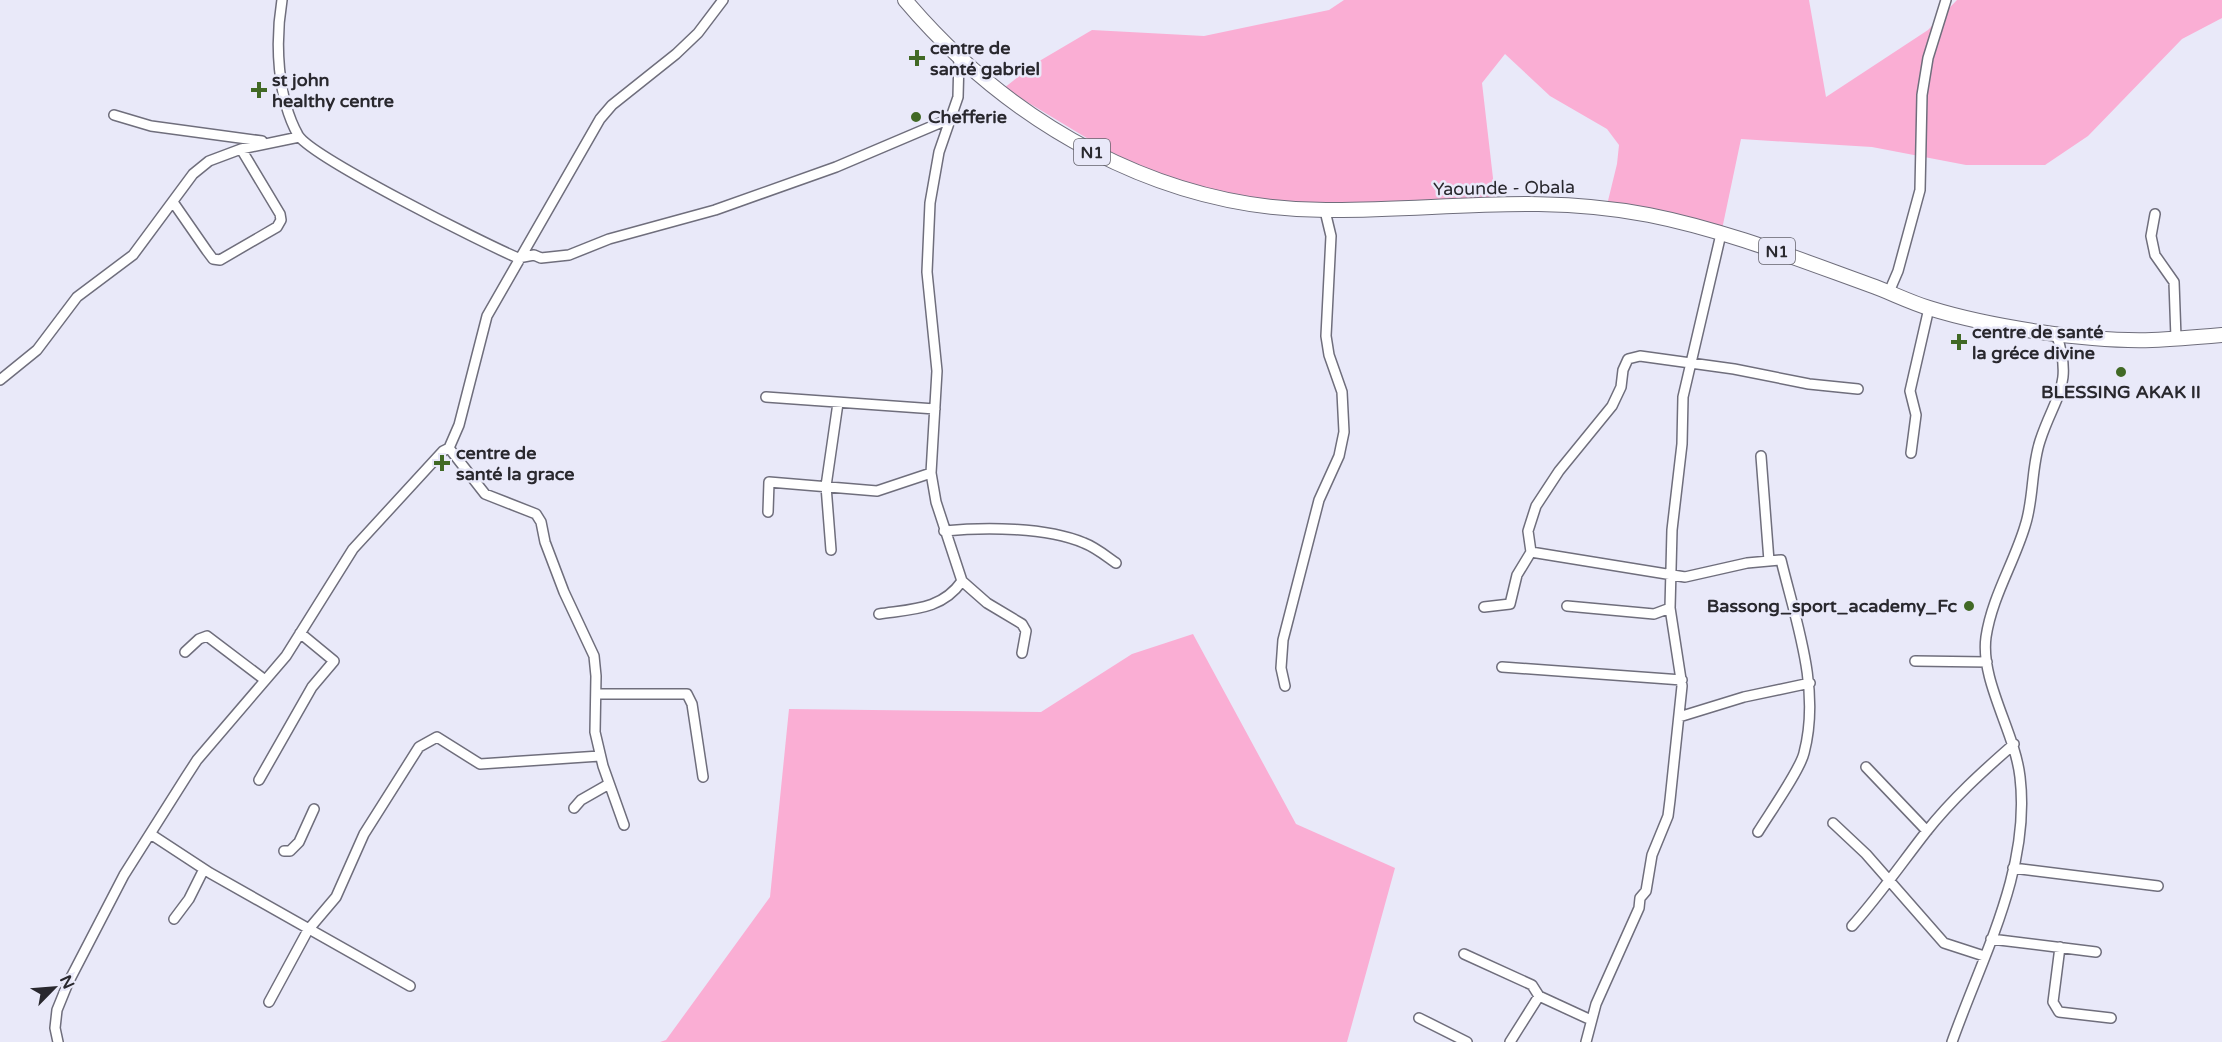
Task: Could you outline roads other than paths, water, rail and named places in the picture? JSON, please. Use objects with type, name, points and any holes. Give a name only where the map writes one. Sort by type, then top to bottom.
[{"type":"highway","name":"Yaounde - Obala","points":[[905,0],[959,58],[993,88],[1054,131],[1123,168],[1212,196],[1270,207],[1325,210],[1527,202],[1572,204],[1653,216],[1721,234],[1929,308],[2056,333],[2149,340],[2222,335]]},
{"type":"street","points":[[282,0],[280,40],[285,105],[299,137],[367,180],[518,258],[534,255],[541,258],[569,255],[627,233],[715,210],[836,166],[949,119]]},
{"type":"street","points":[[58,1042],[55,1028],[57,1010],[68,983],[124,875],[152,835],[197,760],[265,680],[300,633],[353,549],[401,494],[443,451],[449,448],[462,413],[487,316],[518,258],[600,119],[612,105],[698,33],[723,0]]},
{"type":"street","points":[[1889,292],[1898,271],[1920,190],[1922,95],[1928,58],[1946,0]]},
{"type":"street","points":[[959,58],[958,97],[949,119],[933,177],[928,239],[929,298],[937,370],[931,473],[944,531],[962,581],[987,603],[1022,624],[1026,631],[1022,653]]},
{"type":"street","points":[[114,115],[160,127],[267,142]]},
{"type":"street","points":[[0,380],[37,350],[77,297],[133,255],[193,174],[208,161],[267,142],[299,137]]},
{"type":"street","points":[[172,202],[207,251],[213,258],[220,260],[277,227],[282,220],[280,214],[241,149]]},
{"type":"street","points":[[1285,686],[1281,656],[1285,629],[1319,500],[1339,456],[1344,432],[1342,392],[1329,356],[1326,336],[1330,236],[1325,210]]},
{"type":"street","points":[[2155,214],[2151,236],[2156,255],[2174,282],[2176,338]]},
{"type":"street","points":[[1586,1042],[1596,1004],[1639,908],[1640,898],[1646,891],[1652,855],[1668,816],[1682,680],[1670,608],[1672,530],[1682,444],[1683,397],[1721,234]]},
{"type":"street","points":[[1911,453],[1916,415],[1910,391],[1929,308]]},
{"type":"street","points":[[1952,1042],[2005,903],[2022,808],[2014,744],[1987,662],[1986,638],[1994,605],[2026,524],[2040,441],[2064,384],[2062,352],[2056,333]]},
{"type":"street","points":[[1484,607],[1510,604],[1516,575],[1531,552],[1528,531],[1536,506],[1558,471],[1612,406],[1621,387],[1623,370],[1628,359],[1640,356],[1734,369],[1809,384],[1858,389]]},
{"type":"street","points":[[766,397],[935,410]]},
{"type":"street","points":[[831,550],[826,486],[838,403]]},
{"type":"street","points":[[449,448],[485,494],[536,514],[541,522],[545,542],[564,592],[594,656],[596,694],[594,721],[600,756],[624,825]]},
{"type":"street","points":[[1761,456],[1770,561]]},
{"type":"street","points":[[768,512],[769,482],[877,491],[931,473]]},
{"type":"street","points":[[944,531],[982,528],[1028,531],[1079,541],[1116,563]]},
{"type":"street","points":[[1531,552],[1672,573],[1685,577],[1781,560],[1810,683],[1812,705],[1804,755],[1758,832]]},
{"type":"street","points":[[879,614],[942,601],[952,595],[962,581]]},
{"type":"street","points":[[1567,606],[1654,614],[1670,608]]},
{"type":"street","points":[[259,780],[312,687],[334,661],[300,633]]},
{"type":"street","points":[[185,652],[199,639],[207,636],[265,680]]},
{"type":"street","points":[[1915,661],[1987,662]]},
{"type":"street","points":[[1502,667],[1682,680]]},
{"type":"street","points":[[1679,717],[1744,697],[1810,683]]},
{"type":"street","points":[[596,694],[687,694],[692,704],[703,777]]},
{"type":"street","points":[[269,1002],[308,930],[336,897],[364,834],[419,747],[437,737],[480,764],[600,756]]},
{"type":"street","points":[[1852,926],[1889,883],[1927,831],[1971,782],[2014,744]]},
{"type":"street","points":[[1866,767],[1927,831]]},
{"type":"street","points":[[574,808],[581,800],[609,784]]},
{"type":"street","points":[[284,851],[290,851],[299,842],[314,809]]},
{"type":"street","points":[[1833,823],[1866,854],[1944,944],[1984,956]]},
{"type":"street","points":[[152,835],[204,869],[308,930],[410,986]]},
{"type":"street","points":[[2013,868],[2158,886]]},
{"type":"street","points":[[174,919],[189,899],[204,869]]},
{"type":"street","points":[[1991,939],[2096,952]]},
{"type":"street","points":[[2060,948],[2053,1002],[2059,1012],[2110,1018]]},
{"type":"street","points":[[1464,954],[1532,986],[1539,996],[1592,1020]]},
{"type":"street","points":[[1510,1042],[1539,996]]},
{"type":"street","points":[[1419,1018],[1467,1042]]},
{"type":"place","name":"centre de santé gabriel","points":[[917,58]]},
{"type":"place","name":"st john healthy centre","points":[[259,90]]},
{"type":"place","name":"Chefferie","points":[[916,117]]},
{"type":"place","name":"centre de santé la gréce divine","points":[[1959,342]]},
{"type":"place","name":"BLESSING AKAK II","points":[[2121,372]]},
{"type":"place","name":"centre de santé la grace","points":[[442,463]]},
{"type":"place","name":"Bassong_sport_academy_Fc","points":[[1969,606]]}]
